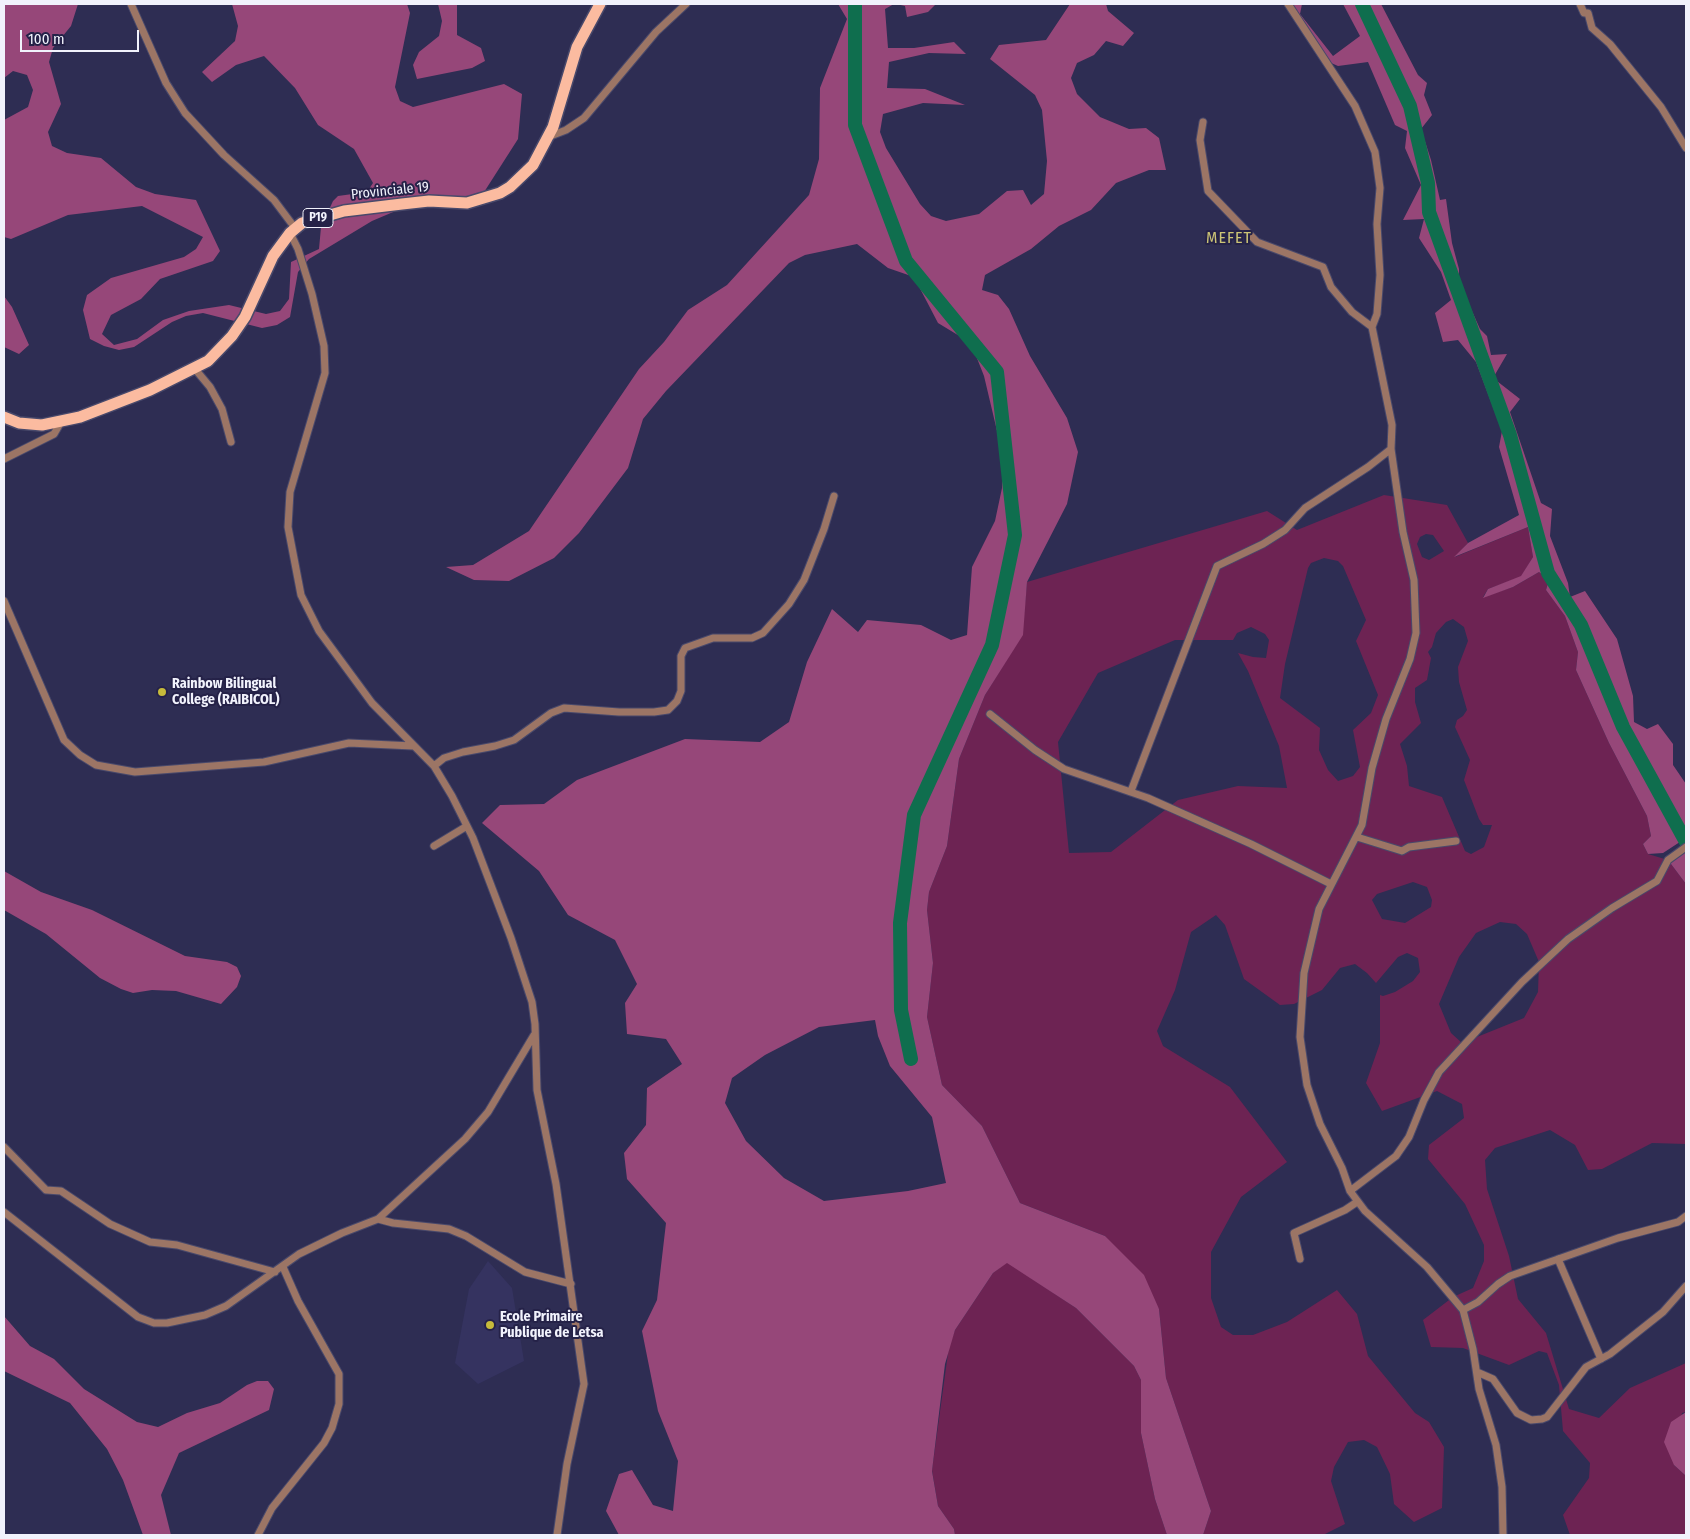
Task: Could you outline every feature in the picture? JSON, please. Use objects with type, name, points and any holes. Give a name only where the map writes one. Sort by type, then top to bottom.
[{"type":"main road","name":"Provinciale 19","points":[[4,417],[19,423],[30,424],[61,422],[102,409],[196,369],[218,353],[232,336],[252,304],[268,266],[293,231],[314,218],[344,211],[428,201],[467,203],[500,193],[526,172],[548,137],[561,102],[577,47],[600,4]]},
{"type":"street","points":[[131,4],[166,83],[185,114],[224,155],[274,200],[293,231],[312,294],[324,346],[325,373],[290,492],[288,527],[301,596],[319,631],[372,703],[434,766],[467,826],[527,984],[535,1024],[537,1090],[556,1184],[584,1384],[567,1464],[557,1535]]},
{"type":"street","points":[[548,137],[566,130],[584,118],[656,32],[686,4]]},
{"type":"street","points":[[1288,4],[1355,106],[1376,152],[1380,188],[1377,224],[1380,275],[1377,314],[1372,327],[1392,425],[1391,449],[1403,532],[1414,580],[1416,633],[1410,659],[1386,719],[1357,837],[1319,909],[1304,973],[1300,1037],[1307,1086],[1320,1124],[1342,1168],[1350,1191],[1357,1202],[1427,1267],[1463,1310],[1479,1388],[1496,1445],[1502,1487],[1503,1535]]},
{"type":"street","points":[[1580,4],[1584,13],[1588,13],[1592,28],[1610,44],[1660,107],[1686,148]]},
{"type":"street","points":[[1202,122],[1200,140],[1208,191],[1256,242],[1323,267],[1330,286],[1352,312],[1372,327]]},
{"type":"street","points":[[196,369],[222,409],[230,442]]},
{"type":"street","points":[[4,460],[54,434],[61,422]]},
{"type":"street","points":[[1131,791],[1217,566],[1264,544],[1285,530],[1305,508],[1368,467],[1391,449]]},
{"type":"street","points":[[434,766],[444,758],[462,752],[495,746],[514,740],[552,713],[564,708],[619,712],[668,710],[678,701],[681,691],[682,656],[685,648],[713,638],[752,638],[764,633],[789,604],[804,580],[824,529],[834,496]]},
{"type":"street","points":[[4,601],[64,740],[80,755],[96,765],[135,772],[264,762],[349,743],[413,746]]},
{"type":"street","points":[[990,714],[1035,750],[1064,769],[1131,791],[1251,844],[1331,884]]},
{"type":"street","points":[[434,846],[467,826]]},
{"type":"street","points":[[1357,837],[1402,851],[1409,847],[1456,841]]},
{"type":"street","points":[[1350,1191],[1396,1156],[1408,1137],[1439,1072],[1522,982],[1568,938],[1612,908],[1657,881],[1668,860],[1686,847]]},
{"type":"street","points":[[4,1212],[138,1317],[154,1323],[186,1320],[205,1315],[226,1306],[282,1266],[321,1243],[378,1219],[465,1140],[505,1085],[535,1033]]},
{"type":"street","points":[[4,1146],[46,1190],[61,1191],[110,1224],[150,1242],[176,1245],[275,1272]]},
{"type":"street","points":[[1300,1259],[1294,1234],[1345,1210],[1357,1202]]},
{"type":"street","points":[[1463,1310],[1478,1302],[1510,1276],[1618,1238],[1678,1222],[1686,1216]]},
{"type":"street","points":[[378,1219],[393,1223],[449,1229],[466,1236],[525,1272],[571,1284]]},
{"type":"street","points":[[1558,1260],[1601,1359]]},
{"type":"street","points":[[258,1535],[276,1502],[324,1443],[332,1428],[339,1404],[340,1384],[335,1365],[298,1301],[282,1266]]},
{"type":"street","points":[[1477,1372],[1493,1379],[1517,1413],[1524,1418],[1537,1420],[1547,1417],[1579,1373],[1601,1359],[1663,1312],[1686,1286]]},
{"type":"shaded area","points":[[4,4],[78,4],[71,26],[53,48],[49,62],[61,104],[48,132],[52,146],[67,153],[101,158],[136,187],[155,194],[196,200],[220,251],[213,261],[160,279],[141,299],[111,315],[102,334],[114,345],[137,339],[163,320],[189,311],[229,305],[266,314],[280,311],[289,299],[291,262],[319,249],[321,227],[333,201],[338,196],[367,192],[373,183],[354,149],[318,125],[295,88],[264,56],[236,65],[212,82],[202,72],[235,41],[238,26],[232,4],[407,4],[410,13],[395,87],[400,101],[413,107],[504,84],[522,94],[518,139],[479,200],[412,204],[372,221],[309,259],[298,272],[290,317],[277,325],[262,328],[203,313],[186,316],[172,322],[134,347],[119,350],[104,346],[90,339],[83,310],[87,295],[111,278],[184,257],[196,249],[203,237],[142,206],[68,215],[11,239],[4,237],[4,120],[28,107],[33,90],[27,75],[13,71],[4,78]]},
{"type":"shaded area","points":[[438,4],[457,4],[457,35],[481,48],[485,61],[472,68],[417,79],[413,65],[419,52],[439,36],[442,21]]},
{"type":"shaded area","points":[[838,4],[894,4],[885,9],[888,48],[914,48],[954,42],[966,54],[929,53],[889,62],[887,88],[925,89],[965,105],[923,103],[883,114],[880,132],[886,148],[920,204],[931,216],[946,221],[979,214],[1007,191],[1023,190],[1031,205],[1044,194],[1047,161],[1042,110],[1035,95],[990,59],[999,45],[1046,40],[1070,4],[1106,4],[1108,11],[1134,33],[1123,46],[1106,41],[1094,55],[1077,63],[1071,78],[1077,94],[1100,117],[1129,129],[1146,128],[1159,138],[1166,170],[1149,170],[1116,183],[1091,210],[1059,226],[1031,249],[985,275],[982,290],[998,295],[1009,309],[1030,356],[1067,418],[1078,452],[1067,504],[1027,582],[1023,635],[985,695],[959,759],[947,846],[929,892],[927,910],[933,963],[927,1017],[942,1085],[982,1126],[1020,1203],[1105,1236],[1144,1275],[1159,1309],[1166,1378],[1211,1511],[1203,1535],[1167,1535],[1155,1499],[1141,1433],[1141,1380],[1134,1366],[1076,1308],[1007,1263],[993,1273],[955,1330],[945,1364],[932,1471],[938,1506],[954,1529],[955,1535],[619,1535],[606,1511],[619,1474],[632,1470],[653,1505],[673,1511],[678,1461],[658,1411],[642,1331],[657,1300],[666,1223],[627,1179],[624,1153],[646,1125],[647,1088],[682,1064],[666,1039],[627,1034],[625,1003],[637,984],[615,940],[568,915],[539,871],[482,823],[500,805],[544,804],[577,780],[685,739],[760,742],[789,722],[807,662],[832,609],[858,632],[867,620],[921,625],[951,640],[967,635],[972,567],[995,521],[1002,488],[1002,452],[984,376],[971,343],[938,323],[914,277],[888,268],[857,244],[805,255],[789,263],[666,391],[643,419],[628,468],[579,533],[554,558],[509,581],[474,580],[446,567],[473,565],[529,531],[639,369],[664,342],[688,310],[727,285],[809,195],[819,159],[820,88],[847,19]],"holes":[[[875,1020],[878,1036],[890,1066],[932,1117],[946,1183],[908,1191],[824,1201],[784,1178],[746,1141],[725,1103],[732,1078],[765,1055],[819,1027]]]},
{"type":"shaded area","points":[[896,4],[936,4],[928,12],[907,17],[905,6]]},
{"type":"shaded area","points":[[1291,4],[1302,4],[1300,14],[1333,56],[1360,36],[1343,4],[1381,4],[1418,75],[1427,83],[1424,95],[1432,115],[1421,129],[1431,160],[1440,200],[1446,199],[1452,243],[1459,269],[1459,290],[1463,291],[1480,329],[1487,336],[1491,355],[1507,354],[1493,378],[1520,399],[1510,412],[1541,503],[1552,509],[1550,536],[1568,583],[1570,597],[1585,591],[1617,639],[1633,696],[1634,722],[1647,729],[1658,724],[1673,744],[1673,765],[1686,784],[1686,838],[1663,853],[1648,854],[1643,844],[1651,836],[1647,816],[1609,743],[1576,670],[1578,652],[1565,616],[1546,590],[1549,580],[1539,572],[1513,587],[1483,598],[1488,589],[1521,576],[1533,557],[1528,527],[1454,557],[1468,543],[1519,515],[1499,447],[1502,431],[1476,362],[1458,340],[1443,342],[1435,313],[1451,300],[1441,272],[1419,238],[1424,219],[1403,220],[1421,185],[1405,148],[1407,131],[1395,125],[1368,62],[1338,66],[1322,59]]},
{"type":"shaded area","points":[[4,296],[12,307],[29,345],[19,354],[4,347]]},
{"type":"shaded area","points":[[1384,495],[1447,505],[1468,543],[1455,557],[1528,527],[1533,557],[1521,577],[1488,589],[1483,597],[1513,587],[1539,572],[1549,580],[1546,590],[1565,616],[1578,652],[1576,670],[1609,743],[1647,816],[1651,836],[1643,844],[1648,854],[1668,860],[1686,884],[1686,1144],[1652,1143],[1602,1169],[1588,1170],[1575,1145],[1550,1130],[1495,1148],[1485,1160],[1487,1189],[1509,1256],[1518,1299],[1546,1333],[1569,1409],[1599,1418],[1630,1388],[1686,1363],[1686,1412],[1682,1413],[1674,1465],[1686,1476],[1686,1535],[1570,1535],[1563,1515],[1589,1478],[1590,1463],[1563,1431],[1559,1385],[1547,1353],[1539,1351],[1509,1365],[1463,1348],[1431,1347],[1423,1320],[1453,1297],[1473,1288],[1484,1261],[1484,1245],[1465,1204],[1428,1159],[1429,1145],[1464,1118],[1462,1104],[1437,1091],[1382,1111],[1366,1083],[1380,1043],[1380,995],[1383,996],[1395,992],[1413,981],[1420,972],[1418,958],[1407,953],[1398,957],[1376,983],[1355,964],[1340,968],[1322,990],[1294,1004],[1280,1005],[1244,979],[1225,925],[1216,915],[1191,932],[1175,990],[1157,1031],[1163,1046],[1230,1087],[1287,1162],[1241,1197],[1211,1252],[1211,1298],[1221,1327],[1233,1335],[1253,1335],[1287,1322],[1337,1290],[1357,1314],[1368,1356],[1415,1413],[1429,1422],[1444,1447],[1442,1508],[1414,1522],[1394,1504],[1390,1474],[1377,1447],[1364,1440],[1348,1442],[1334,1467],[1331,1481],[1345,1524],[1323,1535],[1203,1535],[1211,1511],[1166,1378],[1159,1309],[1105,1236],[1020,1203],[982,1126],[942,1085],[927,1017],[933,963],[927,910],[929,892],[947,846],[959,759],[985,695],[1022,635],[1027,582],[1267,511],[1297,530]],"holes":[[[1426,534],[1433,535],[1444,551],[1429,560],[1422,557],[1417,544],[1420,537]],[[1324,558],[1338,561],[1343,566],[1366,620],[1356,641],[1378,695],[1371,713],[1353,730],[1360,767],[1353,776],[1338,781],[1328,770],[1319,750],[1320,728],[1280,698],[1285,664],[1308,568],[1311,563]],[[1453,619],[1464,627],[1468,641],[1458,667],[1459,682],[1467,710],[1457,720],[1455,727],[1470,760],[1464,780],[1479,819],[1483,825],[1492,825],[1484,847],[1471,854],[1465,851],[1442,797],[1409,786],[1407,766],[1400,744],[1421,723],[1415,702],[1415,688],[1427,680],[1431,658],[1428,652],[1432,647],[1436,633],[1446,622]],[[1251,627],[1265,634],[1269,640],[1266,658],[1238,653],[1248,671],[1279,746],[1287,788],[1238,786],[1178,800],[1111,852],[1069,853],[1058,742],[1098,673],[1175,640],[1233,640],[1237,633]],[[1413,882],[1427,887],[1432,900],[1431,907],[1405,923],[1382,919],[1372,900],[1377,894]],[[1500,922],[1516,924],[1527,934],[1539,962],[1538,992],[1524,1018],[1462,1043],[1451,1033],[1439,1004],[1459,957],[1476,933]]]},
{"type":"shaded area","points":[[1686,849],[1686,884],[1668,860]]},
{"type":"shaded area","points":[[4,871],[41,892],[92,910],[185,956],[227,962],[237,967],[241,976],[237,987],[221,1004],[176,991],[152,990],[133,993],[121,989],[100,978],[46,934],[4,910]]},
{"type":"shaded area","name":"Ecole Primaire Publique de Letsa","points":[[488,1261],[512,1288],[524,1361],[478,1384],[455,1363],[469,1289]]},
{"type":"shaded area","points":[[1007,1262],[1076,1308],[1134,1366],[1141,1380],[1141,1433],[1155,1499],[1167,1535],[955,1535],[954,1529],[938,1506],[932,1470],[949,1346],[955,1330],[993,1273]]},
{"type":"shaded area","points":[[4,1316],[30,1346],[54,1359],[84,1389],[137,1422],[158,1427],[187,1413],[220,1403],[247,1385],[257,1381],[268,1381],[274,1389],[269,1410],[179,1453],[161,1495],[171,1535],[143,1535],[123,1480],[107,1449],[70,1403],[4,1371]]},
{"type":"shaded area","points":[[1686,1412],[1686,1476],[1674,1465],[1664,1442],[1671,1422]]},
{"type":"waterway","points":[[855,4],[855,125],[906,261],[997,372],[1015,535],[992,645],[914,815],[900,923],[901,1010],[911,1059]]},
{"type":"waterway","points":[[1362,4],[1410,106],[1428,183],[1429,212],[1510,435],[1548,573],[1581,625],[1623,727],[1686,842]]},
{"type":"place","name":"Rainbow Bilingual College (RAIBICOL)","points":[[162,692]]},
{"type":"place","name":"Ecole Primaire Publique de Letsa","points":[[490,1325]]},
{"type":"district","name":"MEFET","points":[[1229,239]]}]
